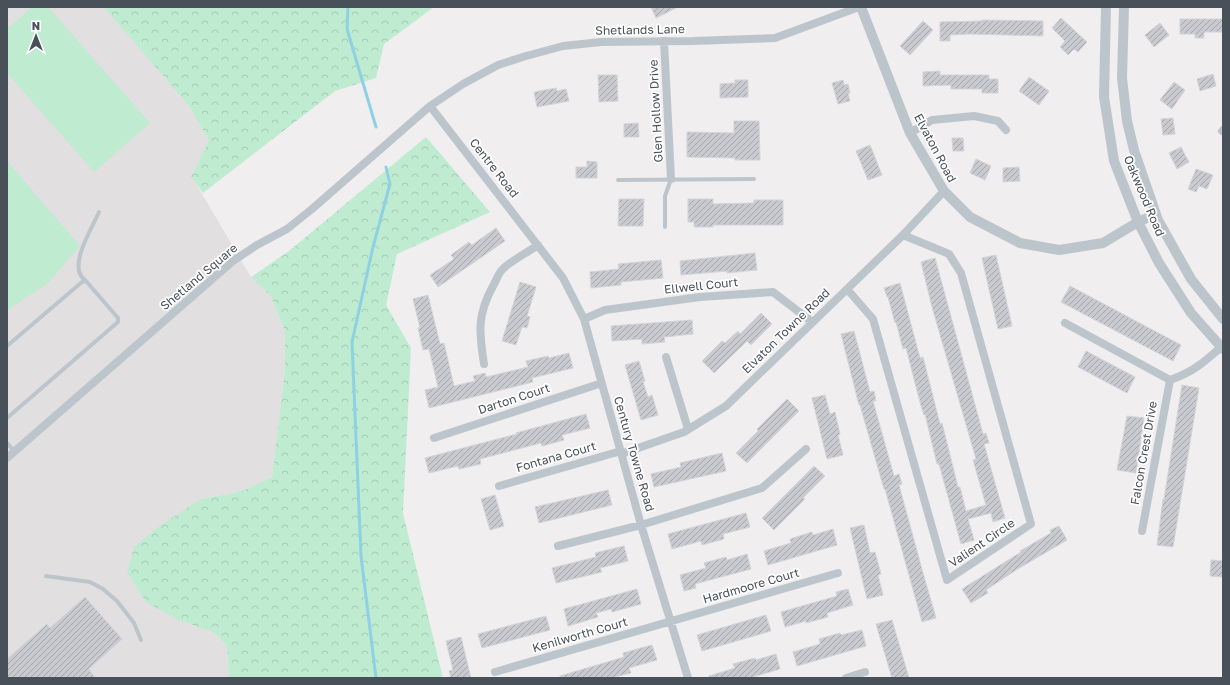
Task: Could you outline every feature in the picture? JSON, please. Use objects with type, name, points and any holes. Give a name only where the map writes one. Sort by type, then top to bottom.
[{"type":"street","name":"Shetlands Lane","points":[[430,106],[463,84],[498,66],[526,56],[563,46],[601,42],[775,38],[860,7]]},
{"type":"street","name":"Elvaton Road","points":[[860,7],[910,133],[944,191],[970,217],[1020,243],[1059,250],[1103,243],[1138,222],[1156,214]]},
{"type":"street","name":"Oakwood Road","points":[[1106,7],[1104,97],[1114,161],[1138,222],[1159,263],[1191,312],[1222,348]]},
{"type":"street","name":"Oakwood Road","points":[[1124,7],[1122,78],[1126,121],[1134,150],[1156,214],[1191,279],[1223,319]]},
{"type":"street","name":"Glen Hollow Drive","points":[[664,41],[671,179]]},
{"type":"street","name":"Centre Road","points":[[430,106],[538,245]]},
{"type":"street","name":"Shetland Square","points":[[7,458],[234,261],[257,245],[287,229],[318,204],[430,106]]},
{"type":"street","points":[[910,133],[932,120],[974,116],[998,121],[1006,130]]},
{"type":"street","name":"Elvaton Towne Road","points":[[621,452],[688,429],[726,406],[903,235],[944,191]]},
{"type":"street","name":"Valient Circle","points":[[848,289],[873,319],[947,580],[1032,524],[961,273],[949,254],[903,235]]},
{"type":"street","points":[[484,364],[480,336],[482,309],[502,269],[538,245]]},
{"type":"street","name":"Century Towne Road","points":[[538,245],[564,278],[584,319],[641,525],[688,678]]},
{"type":"street","name":"Ellwell Court","points":[[584,319],[605,310],[700,297],[773,292],[812,322]]},
{"type":"street","points":[[1065,323],[1170,380],[1186,375],[1203,364],[1222,348]]},
{"type":"street","points":[[666,357],[688,429]]},
{"type":"street","name":"Falcon Crest Drive","points":[[1142,531],[1170,380]]},
{"type":"street","name":"Darton Court","points":[[434,438],[602,383]]},
{"type":"street","points":[[558,546],[641,525],[762,488],[806,449]]},
{"type":"street","name":"Fontana Court","points":[[499,486],[621,452]]},
{"type":"street","name":"Hardmoore Court","points":[[671,622],[838,573]]},
{"type":"street","name":"Kenilworth Court","points":[[495,672],[671,622]]},
{"type":"street","points":[[846,678],[865,672]]},
{"type":"lane","points":[[665,227],[665,196],[671,179]]},
{"type":"lane","points":[[618,180],[754,179]]},
{"type":"lane","points":[[7,418],[118,322],[118,318],[80,275],[79,260],[81,251],[99,212]]},
{"type":"lane","points":[[7,346],[82,282],[86,281]]},
{"type":"lane","points":[[7,443],[15,452]]},
{"type":"lane","points":[[46,576],[90,582],[103,588],[134,623],[141,640]]},
{"type":"shaded area","points":[[7,7],[104,7],[109,12],[189,106],[209,141],[192,177],[251,277],[270,295],[285,331],[285,369],[272,477],[242,491],[201,499],[180,621],[213,632],[227,646],[230,678],[7,678]]},
{"type":"green space","points":[[32,7],[48,7],[150,123],[94,172],[7,73],[7,29]]},
{"type":"green space","points":[[104,7],[434,7],[384,44],[376,78],[335,91],[203,193],[191,177],[209,141],[189,106]]},
{"type":"green space","points":[[426,137],[490,212],[397,254],[386,305],[411,348],[403,513],[443,678],[230,678],[227,646],[213,632],[180,621],[146,602],[127,572],[134,547],[161,525],[201,499],[242,491],[272,477],[285,369],[285,331],[270,295],[251,277],[289,251]]},
{"type":"green space","points":[[7,161],[80,246],[48,283],[7,310]]},
{"type":"building","points":[[651,7],[678,7],[656,18]]},
{"type":"building","points":[[1061,18],[1087,42],[1078,52],[1074,49],[1068,55],[1060,47],[1065,41],[1052,28]]},
{"type":"building","points":[[1180,19],[1223,19],[1223,32],[1204,32],[1204,38],[1195,38],[1195,34],[1180,34]]},
{"type":"building","points":[[982,20],[1043,21],[1043,36],[969,34],[950,35],[950,41],[940,41],[940,22]]},
{"type":"building","points":[[923,21],[933,30],[910,55],[900,46]]},
{"type":"building","points":[[1160,23],[1169,35],[1154,47],[1145,35]]},
{"type":"building","points":[[940,71],[940,75],[989,75],[989,79],[998,79],[998,93],[982,93],[982,89],[951,89],[951,85],[923,86],[923,72]]},
{"type":"building","points":[[1213,74],[1216,86],[1200,91],[1197,79]]},
{"type":"building","points":[[598,75],[617,75],[618,101],[599,102]]},
{"type":"building","points":[[1029,77],[1049,91],[1039,105],[1019,91]]},
{"type":"building","points":[[735,80],[748,80],[748,97],[720,98],[720,84],[735,83]]},
{"type":"building","points":[[843,80],[844,85],[848,84],[850,101],[838,104],[832,83]]},
{"type":"building","points":[[1174,82],[1185,90],[1172,109],[1160,100]]},
{"type":"building","points":[[556,88],[557,91],[566,89],[569,101],[537,107],[534,92]]},
{"type":"building","points":[[1173,118],[1175,134],[1163,135],[1161,119]]},
{"type":"building","points":[[734,121],[759,121],[760,160],[687,157],[687,132],[734,133]]},
{"type":"building","points":[[638,123],[639,137],[624,137],[624,124]]},
{"type":"building","points":[[952,138],[963,138],[964,151],[953,151]]},
{"type":"building","points":[[870,145],[882,175],[868,180],[856,151]]},
{"type":"building","points":[[1181,147],[1189,162],[1177,169],[1169,153]]},
{"type":"building","points":[[976,159],[991,166],[985,180],[970,173]]},
{"type":"building","points":[[587,161],[597,162],[597,178],[576,178],[576,167],[587,167]]},
{"type":"building","points":[[1019,167],[1020,181],[1003,182],[1003,168]]},
{"type":"building","points":[[1196,169],[1213,175],[1207,189],[1199,186],[1196,192],[1188,189]]},
{"type":"building","points":[[619,199],[644,199],[643,226],[618,226]]},
{"type":"building","points":[[688,199],[713,199],[713,204],[754,203],[754,200],[783,200],[783,225],[713,225],[713,227],[694,227],[694,222],[688,222]]},
{"type":"building","points":[[496,228],[505,241],[438,287],[430,275],[454,259],[451,255],[469,242],[472,245]]},
{"type":"building","points":[[755,253],[757,270],[681,275],[680,261]]},
{"type":"building","points":[[996,255],[1012,326],[998,329],[982,258]]},
{"type":"building","points":[[935,258],[983,434],[986,433],[989,443],[984,444],[1005,518],[993,522],[991,513],[968,519],[974,540],[961,544],[939,464],[937,464],[925,414],[924,415],[921,406],[906,348],[903,349],[896,322],[895,323],[884,288],[900,283],[920,358],[923,357],[940,424],[942,423],[958,487],[960,487],[966,511],[986,505],[973,460],[976,459],[932,307],[921,262]]},
{"type":"building","points":[[661,260],[663,278],[621,282],[621,285],[591,288],[590,272],[619,269],[618,264]]},
{"type":"building","points":[[520,282],[536,287],[527,316],[530,317],[527,328],[522,327],[516,345],[502,341]]},
{"type":"building","points":[[1070,286],[1181,345],[1173,361],[1061,302]]},
{"type":"building","points":[[428,295],[440,344],[444,343],[454,386],[475,381],[473,376],[485,373],[486,377],[528,367],[526,361],[548,356],[549,358],[569,353],[573,368],[532,378],[533,382],[429,408],[425,390],[438,387],[429,349],[423,350],[418,328],[420,328],[413,299]]},
{"type":"building","points":[[761,313],[772,324],[751,345],[747,341],[714,373],[702,361],[722,341],[725,343],[738,331],[740,334]]},
{"type":"building","points":[[692,320],[693,334],[664,337],[665,342],[642,344],[642,339],[612,341],[611,326]]},
{"type":"building","points":[[854,331],[870,392],[874,391],[876,401],[873,401],[894,476],[899,474],[902,484],[899,485],[936,618],[922,622],[885,489],[859,405],[841,334]]},
{"type":"building","points":[[1086,351],[1135,377],[1127,393],[1078,367]]},
{"type":"building","points":[[639,361],[645,381],[643,382],[648,397],[652,395],[658,415],[641,420],[625,365]]},
{"type":"building","points":[[1182,385],[1199,388],[1173,547],[1157,545]]},
{"type":"building","points":[[825,395],[830,414],[835,412],[840,434],[838,435],[843,455],[827,459],[812,398]]},
{"type":"building","points":[[787,399],[799,411],[747,463],[736,453],[758,431],[757,429]]},
{"type":"building","points":[[586,414],[590,428],[562,435],[564,440],[542,446],[541,443],[480,459],[481,464],[459,469],[458,466],[429,473],[425,458]]},
{"type":"building","points":[[1127,416],[1144,418],[1136,473],[1117,470]]},
{"type":"building","points":[[722,453],[726,471],[654,487],[651,474],[681,467],[680,463]]},
{"type":"building","points":[[814,466],[825,476],[803,498],[805,499],[774,530],[762,518]]},
{"type":"building","points":[[608,490],[612,505],[539,523],[535,507]]},
{"type":"building","points":[[495,495],[504,526],[490,530],[481,499]]},
{"type":"building","points":[[746,513],[750,527],[723,534],[724,539],[702,545],[701,541],[672,549],[668,534]]},
{"type":"building","points":[[864,525],[870,553],[875,552],[881,574],[878,575],[883,595],[867,599],[850,528]]},
{"type":"building","points":[[1059,526],[1067,540],[1016,570],[986,590],[988,593],[971,603],[962,589],[1021,552],[1020,551],[1051,533],[1050,530]]},
{"type":"building","points":[[833,529],[837,545],[768,565],[764,551],[791,543],[790,539],[812,532],[813,535]]},
{"type":"building","points":[[624,546],[628,561],[600,568],[602,572],[556,583],[552,568],[596,557],[595,553]]},
{"type":"building","points":[[747,554],[751,569],[695,584],[696,588],[684,591],[680,575],[706,568],[704,563],[726,557],[727,560]]},
{"type":"building","points":[[1211,560],[1223,561],[1223,577],[1210,576]]},
{"type":"building","points":[[637,589],[641,604],[612,612],[611,609],[596,613],[598,617],[568,626],[564,609]]},
{"type":"building","points":[[848,589],[853,605],[827,613],[828,617],[785,627],[781,612],[837,596],[836,592]]},
{"type":"building","points":[[85,597],[122,639],[89,669],[95,678],[7,678],[7,659],[47,624],[50,628]]},
{"type":"building","points":[[766,615],[771,631],[702,651],[697,635]]},
{"type":"building","points":[[546,616],[550,630],[482,648],[478,634]]},
{"type":"building","points":[[892,620],[909,678],[892,678],[876,624]]},
{"type":"building","points":[[862,630],[866,646],[797,666],[793,652],[820,644],[819,639],[840,633],[841,635]]},
{"type":"building","points":[[461,637],[471,678],[451,678],[449,671],[453,670],[446,641]]},
{"type":"building","points":[[652,645],[657,660],[629,668],[631,673],[611,678],[560,678],[560,676],[624,657],[623,653]]},
{"type":"building","points":[[776,654],[780,669],[750,678],[709,678],[709,676],[735,668],[733,664],[755,658],[756,660]]},
{"type":"waterway","points":[[348,7],[347,29],[376,127]]},
{"type":"waterway","points":[[376,678],[361,556],[352,342],[373,247],[390,184],[386,167]]}]
